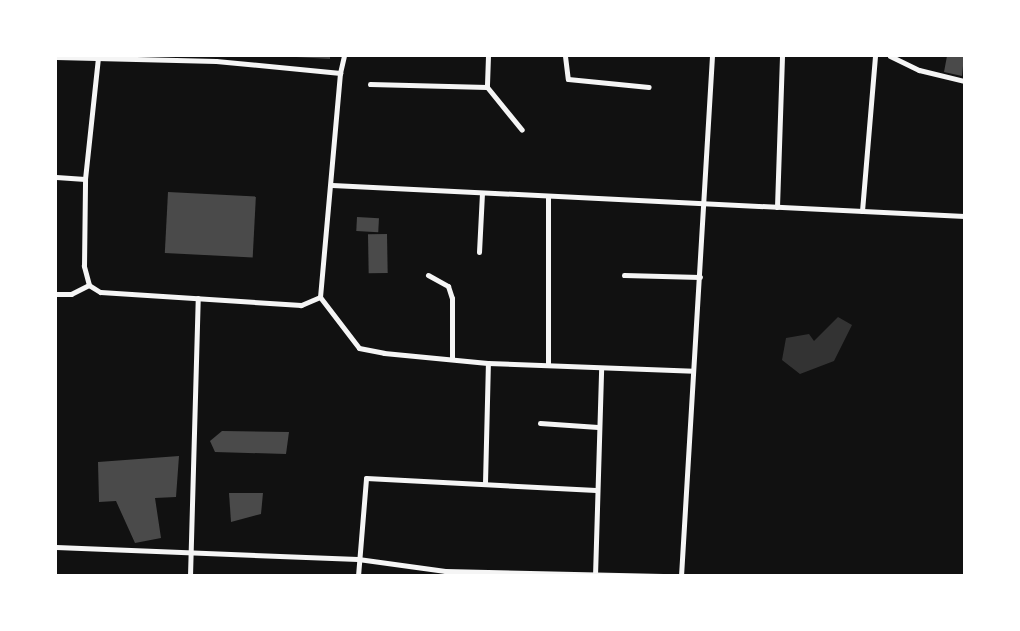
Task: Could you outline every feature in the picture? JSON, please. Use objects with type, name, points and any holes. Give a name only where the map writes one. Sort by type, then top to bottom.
[{"type":"street","points":[[344,56],[340,73],[332,185],[320,297],[359,348],[488,363],[693,371]]},
{"type":"street","points":[[488,56],[487,87],[522,130]]},
{"type":"street","points":[[565,56],[568,79],[649,87]]},
{"type":"street","points":[[681,576],[705,205],[712,56]]},
{"type":"street","points":[[777,207],[782,56]]},
{"type":"street","points":[[862,211],[875,56]]},
{"type":"street","points":[[890,56],[919,70],[964,81]]},
{"type":"street","points":[[56,57],[217,58],[340,73]]},
{"type":"street","points":[[98,58],[85,179],[84,266],[89,285],[100,292],[301,305],[320,297]]},
{"type":"street","points":[[370,84],[487,87]]},
{"type":"street","points":[[56,177],[85,179]]},
{"type":"street","points":[[332,185],[964,216]]},
{"type":"street","points":[[479,252],[482,193]]},
{"type":"street","points":[[548,196],[548,364]]},
{"type":"street","points":[[428,275],[448,286],[452,298],[452,358]]},
{"type":"street","points":[[624,275],[700,277]]},
{"type":"street","points":[[56,294],[71,294],[89,285]]},
{"type":"street","points":[[190,576],[198,298]]},
{"type":"street","points":[[485,483],[488,363]]},
{"type":"street","points":[[595,574],[601,369]]},
{"type":"street","points":[[540,423],[598,427]]},
{"type":"street","points":[[358,576],[366,478],[596,490]]},
{"type":"street","points":[[56,547],[358,559],[445,574],[663,576]]},
{"type":"shaded area","points":[[838,317],[852,325],[834,361],[800,374],[782,360],[786,338],[809,334],[814,341]]},
{"type":"building","points":[[279,56],[330,56],[330,59]]},
{"type":"building","points":[[947,56],[964,56],[962,76],[944,72]]},
{"type":"building","points":[[168,192],[256,197],[253,258],[165,253]]},
{"type":"building","points":[[357,217],[379,218],[378,232],[356,231]]},
{"type":"building","points":[[368,234],[387,234],[388,273],[369,273]]},
{"type":"building","points":[[222,431],[289,432],[286,454],[215,452],[210,441]]},
{"type":"building","points":[[179,456],[176,497],[155,498],[161,538],[135,543],[116,501],[99,502],[98,462]]},
{"type":"building","points":[[229,493],[263,493],[261,514],[231,522]]}]
